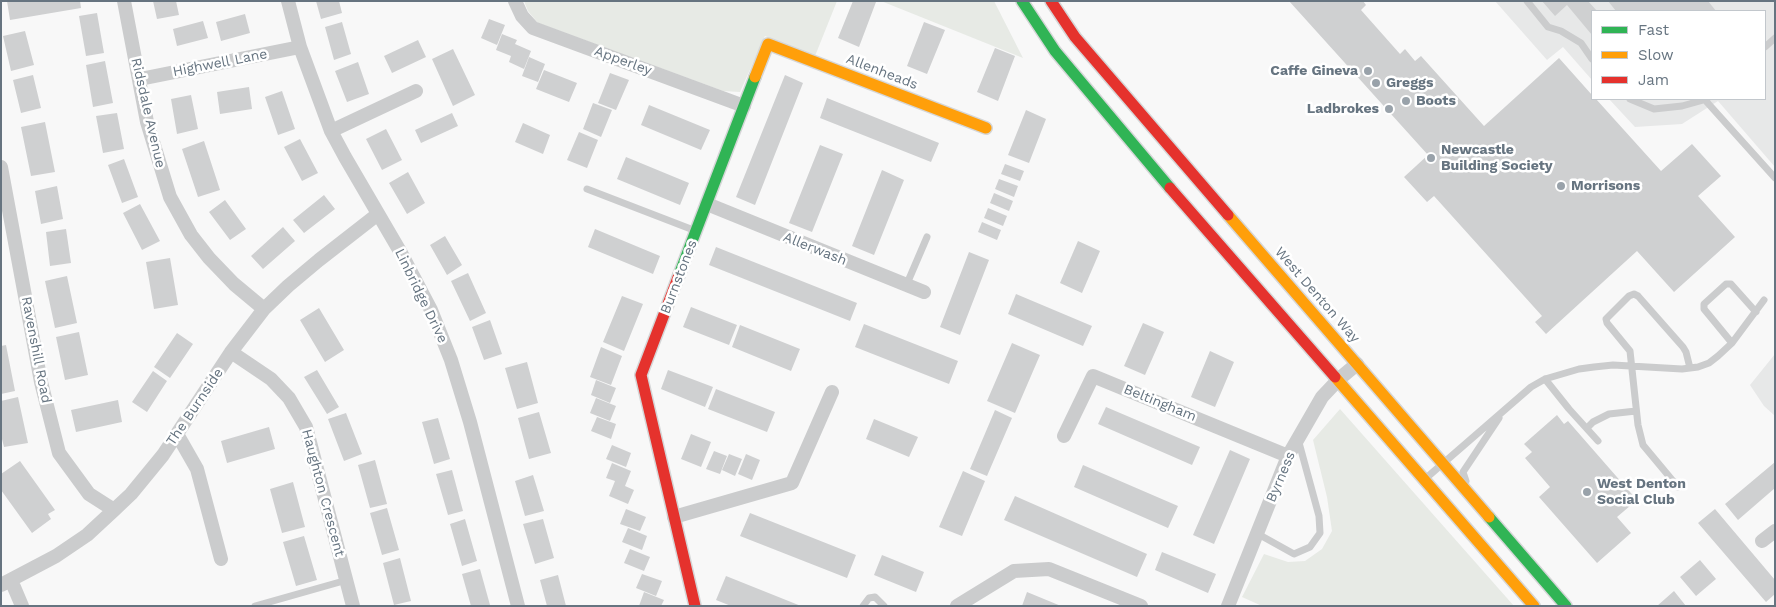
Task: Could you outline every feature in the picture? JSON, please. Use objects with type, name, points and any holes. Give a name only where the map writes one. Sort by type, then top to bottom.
[{"type":"street","name":"Ridsdale Avenue","points":[[124,1],[147,122],[170,197],[191,235],[209,258],[234,284],[264,309]]},
{"type":"street","name":"Linbridge Drive","points":[[288,1],[300,48],[332,131],[345,158],[403,257],[431,310],[451,360],[470,422],[518,606]]},
{"type":"street","name":"Apperley","points":[[515,1],[522,16],[533,28],[744,106]]},
{"type":"street","points":[[1022,1],[1055,51],[1173,191],[1534,606]]},
{"type":"street","name":"West Denton Way","points":[[1051,1],[1081,44],[1566,606]]},
{"type":"street","name":"Burnstones","points":[[695,606],[641,375],[768,44]]},
{"type":"street","name":"Allenheads","points":[[768,44],[986,128]]},
{"type":"street","name":"Highwell Lane","points":[[140,79],[300,48]]},
{"type":"street","points":[[332,131],[416,91]]},
{"type":"street","name":"Ravenshill Road","points":[[1,167],[41,382],[59,453],[89,494],[114,510]]},
{"type":"street","name":"Allerwash","points":[[707,204],[924,292]]},
{"type":"street","name":"The Burnside","points":[[6,583],[56,556],[86,535],[114,510],[149,472],[178,434],[231,352],[264,309],[319,260],[378,214]]},
{"type":"street","name":"Haughton Crescent","points":[[231,352],[271,379],[289,398],[306,427],[353,606]]},
{"type":"street","name":"Byrness","points":[[1228,606],[1288,456],[1322,397],[1338,379],[1357,364]]},
{"type":"street","name":"Beltingham","points":[[1064,436],[1093,376],[1288,456]]},
{"type":"street","points":[[674,517],[792,483],[832,392]]},
{"type":"street","points":[[178,434],[197,469],[221,559]]},
{"type":"street","points":[[1762,541],[1775,530]]},
{"type":"street","points":[[957,606],[1014,571],[1049,568],[1141,606]]},
{"type":"street","points":[[6,583],[22,606]]},
{"type":"lane","points":[[1526,1],[1548,27],[1561,30],[1581,43],[1591,58]]},
{"type":"lane","points":[[1632,100],[1654,109],[1682,106],[1706,100],[1775,178]]},
{"type":"lane","points":[[587,189],[696,231]]},
{"type":"lane","points":[[906,286],[927,237]]},
{"type":"lane","points":[[1732,343],[1704,309],[1704,304],[1726,284],[1731,284],[1756,312]]},
{"type":"lane","points":[[1678,487],[1644,445],[1638,425],[1630,351],[1607,323],[1606,319],[1630,296],[1634,294],[1638,296],[1686,352],[1690,368]]},
{"type":"lane","points":[[1424,479],[1531,387],[1545,379],[1579,369],[1613,365],[1690,368],[1709,363],[1732,343],[1764,300]]},
{"type":"lane","points":[[1545,379],[1598,441]]},
{"type":"lane","points":[[1468,492],[1463,472],[1503,411]]},
{"type":"lane","points":[[1587,428],[1593,422],[1610,414],[1636,411]]},
{"type":"lane","points":[[1258,534],[1294,554],[1310,547],[1320,533],[1319,516],[1298,439]]},
{"type":"lane","points":[[255,606],[347,580]]},
{"type":"lane","points":[[863,606],[869,598],[874,597],[884,606]]},
{"type":"shaded area","points":[[524,1],[837,1],[815,56],[765,36],[740,92],[723,91],[538,23],[528,11]]},
{"type":"shaded area","points":[[881,1],[994,1],[1023,58]]},
{"type":"shaded area","points":[[1495,1],[1775,1],[1775,167],[1718,101],[1682,124],[1635,127],[1610,100],[1766,100],[1766,10],[1591,10],[1591,79],[1563,47],[1547,60]]},
{"type":"shaded area","points":[[1775,354],[1775,416],[1764,406],[1750,385]]},
{"type":"shaded area","points":[[1340,409],[1514,606],[1262,606],[1242,597],[1264,554],[1288,562],[1305,561],[1322,549],[1332,531],[1327,497],[1313,440]]},
{"type":"building","points":[[7,1],[80,1],[81,8],[10,20]]},
{"type":"building","points":[[153,1],[176,1],[179,15],[157,19]]},
{"type":"building","points":[[316,1],[339,1],[342,13],[321,19]]},
{"type":"building","points":[[853,1],[876,2],[859,47],[838,38]]},
{"type":"building","name":"Morrisons","points":[[1289,1],[1363,1],[1366,5],[1361,10],[1400,54],[1405,49],[1415,61],[1421,56],[1484,126],[1559,58],[1591,94],[1591,100],[1597,100],[1661,171],[1692,144],[1721,176],[1698,196],[1735,237],[1674,292],[1637,251],[1546,334],[1535,322],[1542,316],[1434,196],[1427,202],[1404,177],[1428,155]]},
{"type":"building","points":[[1542,1],[1588,1],[1596,10],[1591,10],[1591,34],[1567,5],[1555,16]]},
{"type":"building","points":[[1608,1],[1708,1],[1715,10],[1615,10]]},
{"type":"building","points":[[97,13],[104,53],[86,56],[79,16]]},
{"type":"building","points":[[245,14],[250,33],[221,41],[216,22]]},
{"type":"building","points":[[489,19],[505,25],[497,45],[481,38]]},
{"type":"building","points":[[203,21],[208,38],[177,46],[173,29]]},
{"type":"building","points":[[342,22],[351,54],[334,60],[325,27]]},
{"type":"building","points":[[924,22],[945,30],[927,74],[907,66]]},
{"type":"building","points":[[25,31],[34,65],[11,71],[3,36]]},
{"type":"building","points":[[502,34],[517,40],[515,44],[531,51],[524,69],[509,62],[511,56],[496,50]]},
{"type":"building","points":[[418,40],[426,57],[392,73],[384,56]]},
{"type":"building","points":[[995,48],[1015,56],[998,101],[977,92]]},
{"type":"building","points":[[453,49],[475,95],[453,106],[432,59]]},
{"type":"building","points":[[529,57],[545,64],[538,82],[522,76]]},
{"type":"building","points":[[105,61],[113,103],[93,107],[86,65]]},
{"type":"building","points":[[358,62],[369,94],[347,102],[335,71]]},
{"type":"building","points":[[544,70],[577,83],[569,102],[536,89]]},
{"type":"building","points":[[610,73],[629,80],[616,110],[598,103]]},
{"type":"building","points":[[33,75],[41,108],[21,113],[13,80]]},
{"type":"building","points":[[785,75],[803,83],[755,205],[736,197]]},
{"type":"building","points":[[249,87],[252,109],[220,114],[217,92]]},
{"type":"building","points":[[282,91],[295,129],[278,135],[265,97]]},
{"type":"building","points":[[191,95],[198,129],[177,134],[171,99]]},
{"type":"building","points":[[827,98],[939,143],[931,162],[820,118]]},
{"type":"building","points":[[593,103],[612,110],[601,137],[583,129]]},
{"type":"building","points":[[649,105],[710,130],[701,150],[641,125]]},
{"type":"building","points":[[1026,110],[1046,119],[1029,163],[1008,155]]},
{"type":"building","points":[[117,113],[124,149],[103,153],[96,116]]},
{"type":"building","points":[[452,113],[458,126],[421,143],[415,130]]},
{"type":"building","points":[[45,122],[55,172],[31,176],[21,127]]},
{"type":"building","points":[[523,123],[550,135],[543,154],[515,142]]},
{"type":"building","points":[[386,129],[402,160],[382,170],[366,139]]},
{"type":"building","points":[[579,132],[598,140],[587,168],[567,160]]},
{"type":"building","points":[[300,139],[318,173],[302,181],[284,147]]},
{"type":"building","points":[[204,141],[220,190],[198,197],[182,149]]},
{"type":"building","points":[[820,145],[843,154],[812,232],[789,223]]},
{"type":"building","points":[[626,157],[689,183],[680,205],[617,179]]},
{"type":"building","points":[[124,159],[138,197],[122,203],[108,165]]},
{"type":"building","points":[[1005,164],[1024,171],[1020,181],[1001,174]]},
{"type":"building","points":[[882,170],[904,180],[874,255],[852,246]]},
{"type":"building","points":[[408,172],[425,203],[407,214],[389,183]]},
{"type":"building","points":[[999,179],[1018,186],[1014,197],[995,189]]},
{"type":"building","points":[[57,186],[63,219],[41,224],[35,191]]},
{"type":"building","points":[[994,193],[1013,201],[1009,211],[990,203]]},
{"type":"building","points":[[324,195],[335,209],[304,233],[293,220]]},
{"type":"building","points":[[225,200],[246,229],[230,240],[209,212]]},
{"type":"building","points":[[140,204],[160,241],[142,250],[123,213]]},
{"type":"building","points":[[988,208],[1007,216],[1003,226],[984,218]]},
{"type":"building","points":[[982,222],[1001,230],[997,240],[978,232]]},
{"type":"building","points":[[283,227],[295,241],[263,269],[251,256]]},
{"type":"building","points":[[66,229],[71,263],[50,266],[46,232]]},
{"type":"building","points":[[595,229],[660,256],[653,274],[588,247]]},
{"type":"building","points":[[445,236],[462,265],[447,275],[430,245]]},
{"type":"building","points":[[1078,241],[1100,251],[1082,293],[1060,283]]},
{"type":"building","points":[[716,247],[857,303],[850,321],[709,265]]},
{"type":"building","points":[[969,252],[989,260],[960,335],[940,327]]},
{"type":"building","points":[[170,258],[178,305],[154,309],[146,262]]},
{"type":"building","points":[[468,273],[486,313],[470,321],[451,281]]},
{"type":"building","points":[[67,276],[77,323],[55,328],[45,281]]},
{"type":"building","points":[[1016,294],[1092,326],[1083,346],[1008,314]]},
{"type":"building","points":[[622,296],[643,304],[624,351],[603,342]]},
{"type":"building","points":[[691,307],[737,325],[729,345],[683,327]]},
{"type":"building","points":[[319,308],[344,350],[325,362],[300,320]]},
{"type":"building","points":[[490,320],[502,354],[484,360],[472,327]]},
{"type":"building","points":[[1143,323],[1164,332],[1145,375],[1124,366]]},
{"type":"building","points":[[864,324],[958,361],[949,384],[855,347]]},
{"type":"building","points":[[740,325],[800,349],[791,371],[732,347]]},
{"type":"building","points":[[79,332],[88,375],[65,380],[56,337]]},
{"type":"building","points":[[177,333],[193,344],[170,378],[154,367]]},
{"type":"building","points":[[1012,343],[1040,355],[1015,413],[987,401]]},
{"type":"building","points":[[6,345],[15,391],[1,394],[1,346]]},
{"type":"building","points":[[601,347],[622,356],[611,385],[590,377]]},
{"type":"building","points":[[1210,351],[1234,362],[1215,407],[1191,397]]},
{"type":"building","points":[[527,362],[538,403],[517,409],[505,368]]},
{"type":"building","points":[[317,370],[339,407],[327,414],[304,377]]},
{"type":"building","points":[[668,370],[713,387],[705,407],[661,389]]},
{"type":"building","points":[[153,371],[167,381],[147,412],[132,402]]},
{"type":"building","points":[[596,380],[616,388],[610,403],[591,395]]},
{"type":"building","points":[[716,389],[775,412],[767,432],[708,409]]},
{"type":"building","points":[[18,397],[28,443],[4,447],[1,435],[1,401]]},
{"type":"building","points":[[596,398],[616,406],[610,421],[590,413]]},
{"type":"building","points":[[118,400],[122,422],[76,432],[71,410]]},
{"type":"building","points":[[1106,407],[1200,447],[1192,465],[1098,424]]},
{"type":"building","points":[[995,410],[1012,418],[987,476],[970,469]]},
{"type":"building","points":[[539,412],[551,453],[529,459],[518,418]]},
{"type":"building","points":[[346,413],[362,454],[344,461],[328,419]]},
{"type":"building","name":"West Denton Social Club","points":[[1557,415],[1564,424],[1568,421],[1637,500],[1617,517],[1631,533],[1597,563],[1539,497],[1550,487],[1525,458],[1532,452],[1524,444]]},
{"type":"building","points":[[597,417],[616,424],[611,439],[591,431]]},
{"type":"building","points":[[438,418],[450,459],[434,464],[422,422]]},
{"type":"building","points":[[874,419],[918,437],[909,457],[866,439]]},
{"type":"building","points":[[269,427],[275,449],[227,463],[221,441]]},
{"type":"building","points":[[691,434],[711,442],[701,467],[681,459]]},
{"type":"building","points":[[612,445],[631,453],[626,467],[606,459]]},
{"type":"building","points":[[1230,450],[1250,459],[1214,544],[1193,535]]},
{"type":"building","points":[[714,451],[727,456],[720,474],[706,469]]},
{"type":"building","points":[[729,454],[742,459],[735,476],[722,470]]},
{"type":"building","points":[[746,454],[760,460],[752,480],[738,474]]},
{"type":"building","points":[[375,460],[387,504],[370,508],[358,465]]},
{"type":"building","points":[[20,461],[55,510],[48,514],[51,519],[32,533],[1,490],[1,474]]},
{"type":"building","points":[[1775,462],[1775,488],[1738,520],[1725,504]]},
{"type":"building","points":[[612,463],[631,471],[625,486],[634,490],[628,504],[609,496],[615,481],[606,478]]},
{"type":"building","points":[[1083,465],[1178,506],[1168,528],[1074,487]]},
{"type":"building","points":[[452,470],[463,511],[448,515],[436,474]]},
{"type":"building","points":[[963,471],[985,481],[962,536],[939,527]]},
{"type":"building","points":[[533,475],[544,511],[525,516],[515,481]]},
{"type":"building","points":[[293,482],[305,527],[282,533],[270,489]]},
{"type":"building","points":[[1015,496],[1147,554],[1137,577],[1004,520]]},
{"type":"building","points":[[387,508],[399,550],[382,555],[370,513]]},
{"type":"building","points":[[626,509],[646,517],[640,531],[620,524]]},
{"type":"building","points":[[1715,509],[1775,580],[1775,594],[1766,602],[1698,523]]},
{"type":"building","points":[[750,513],[856,555],[847,578],[740,536]]},
{"type":"building","points":[[465,519],[477,561],[462,566],[450,524]]},
{"type":"building","points":[[543,519],[554,558],[535,564],[523,524]]},
{"type":"building","points":[[628,528],[647,536],[642,550],[622,542]]},
{"type":"building","points":[[304,536],[317,580],[296,586],[283,542]]},
{"type":"building","points":[[630,549],[650,557],[644,571],[624,563]]},
{"type":"building","points":[[1162,552],[1216,574],[1208,593],[1155,570]]},
{"type":"building","points":[[882,555],[924,572],[916,592],[874,575]]},
{"type":"building","points":[[400,558],[411,601],[394,605],[383,563]]},
{"type":"building","points":[[1700,560],[1716,579],[1696,596],[1680,577]]},
{"type":"building","points":[[480,569],[490,605],[471,606],[462,574]]},
{"type":"building","points":[[642,574],[662,581],[656,596],[636,588]]},
{"type":"building","points":[[558,575],[566,606],[547,606],[540,580]]},
{"type":"building","points":[[726,576],[801,606],[731,606],[716,600]]},
{"type":"building","points":[[1674,591],[1686,606],[1657,606]]},
{"type":"building","points":[[644,592],[664,600],[661,606],[639,606]]},
{"type":"building","points":[[1027,592],[1061,606],[1022,606]]},
{"type":"traffic: fast","points":[[1022,1],[1055,51],[1170,188]]},
{"type":"traffic: fast","points":[[679,275],[755,77]]},
{"type":"traffic: fast","points":[[1489,517],[1566,606]]},
{"type":"traffic: slow","points":[[755,77],[768,44],[986,128]]},
{"type":"traffic: slow","points":[[1228,215],[1489,517]]},
{"type":"traffic: slow","points":[[1335,377],[1534,606]]},
{"type":"traffic: jam","points":[[1051,1],[1075,37],[1228,215]]},
{"type":"traffic: jam","points":[[1170,188],[1335,377]]},
{"type":"traffic: jam","points":[[679,275],[641,375],[695,606]]},
{"type":"place","name":"Caffe Gineva","points":[[1368,71]]},
{"type":"place","name":"Greggs","points":[[1376,83]]},
{"type":"place","name":"Boots","points":[[1406,101]]},
{"type":"place","name":"Ladbrokes","points":[[1389,109]]},
{"type":"place","name":"Newcastle Building Society","points":[[1431,158]]},
{"type":"place","name":"Morrisons","points":[[1561,186]]},
{"type":"place","name":"West Denton Social Club","points":[[1587,492]]}]
